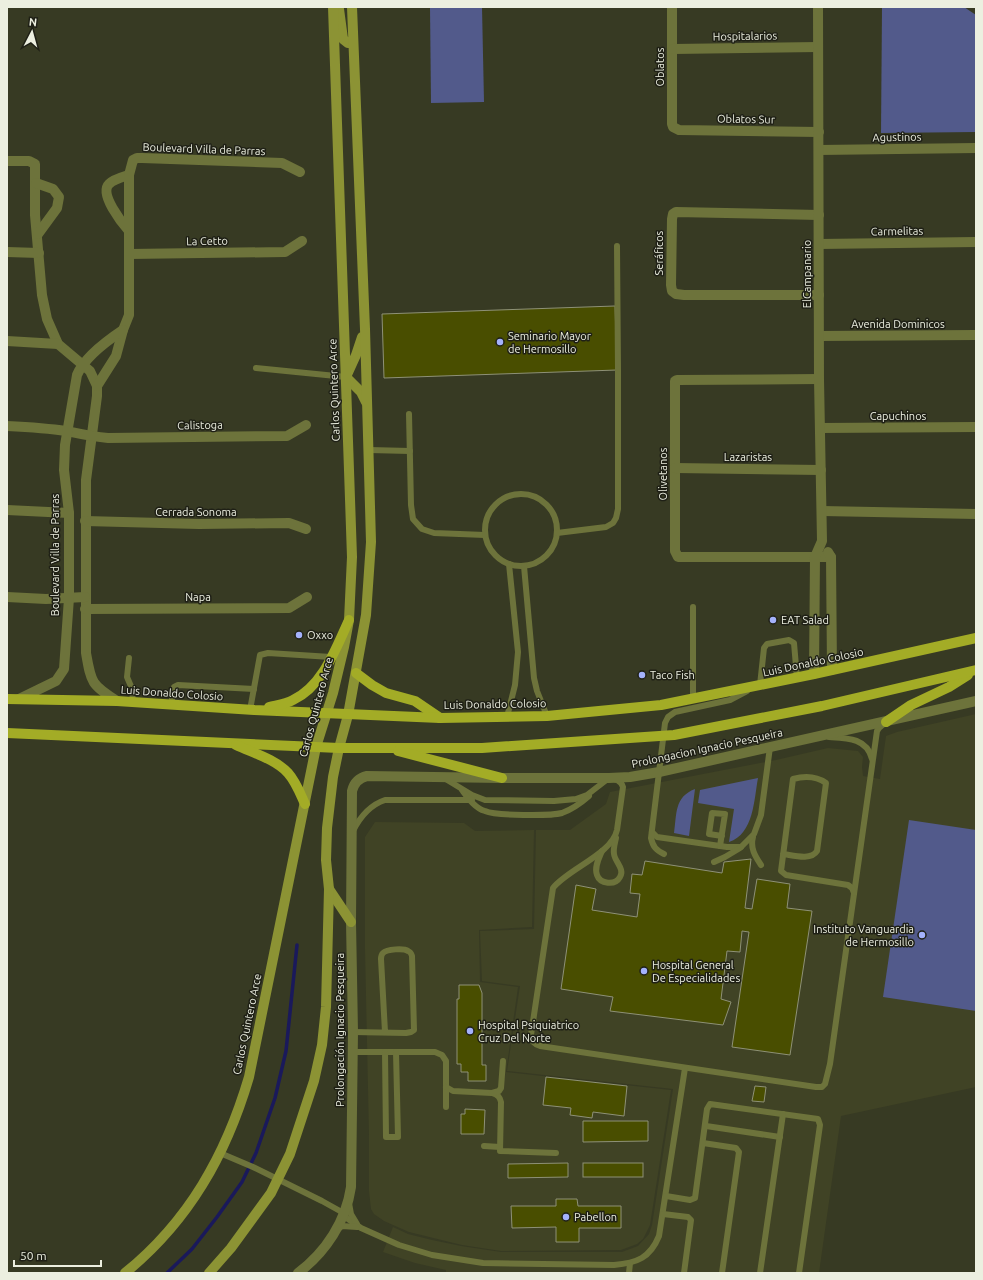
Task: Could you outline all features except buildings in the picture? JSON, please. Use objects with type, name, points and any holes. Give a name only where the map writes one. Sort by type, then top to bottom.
[{"type":"main road","name":"Carlos Quintero Arce","points":[[125,1273],[159,1242],[180,1218],[215,1165],[240,1107],[249,1077],[316,747],[333,693],[349,620],[352,557],[332,7]]},
{"type":"main road","points":[[339,7],[343,39],[353,44]]},
{"type":"main road","points":[[209,1273],[235,1242],[271,1193],[278,1180],[290,1154],[303,1117],[314,1081],[322,1045],[326,1007],[329,889],[326,860],[327,828],[330,799],[339,748],[348,714],[366,615],[371,542],[365,329],[352,7]]},
{"type":"main road","points":[[365,329],[356,355],[346,377],[361,392],[367,404]]},
{"type":"main road","points":[[252,710],[294,700],[306,691],[317,680],[349,620]]},
{"type":"main road","name":"Luis Donaldo Colosio","points":[[7,699],[132,702],[252,710],[440,718],[547,716],[661,705],[797,678],[976,638]]},
{"type":"main road","points":[[886,722],[911,705],[949,687],[976,670]]},
{"type":"main road","points":[[7,733],[339,748],[482,748],[674,735],[822,706],[976,670]]},
{"type":"main road","points":[[356,673],[372,686],[386,693],[415,701],[440,718]]},
{"type":"main road","points":[[230,742],[275,763],[288,773],[297,786],[305,804]]},
{"type":"main road","points":[[380,747],[502,778]]},
{"type":"main road","points":[[329,889],[351,922]]},
{"type":"street","name":"Oblatos","points":[[672,7],[673,127]]},
{"type":"street","name":"ElCampanario","points":[[814,674],[815,557],[822,541],[819,379],[818,7]]},
{"type":"street","name":"Hospitalarios","points":[[672,49],[818,48]]},
{"type":"street","name":"Oblatos Sur","points":[[673,127],[679,130],[819,132]]},
{"type":"street","name":"Agustinos","points":[[819,150],[976,148]]},
{"type":"street","name":"Boulevard Villa de Parras","points":[[117,702],[102,692],[90,678],[86,653],[86,480],[97,386],[116,356],[123,330],[130,315],[130,175],[133,160],[142,158],[282,163],[300,172]]},
{"type":"street","points":[[7,161],[33,162],[36,166],[35,215],[38,234],[38,253],[42,295],[47,319],[58,344],[90,371],[97,386]]},
{"type":"street","points":[[129,231],[109,202],[106,195],[106,189],[112,181],[130,175]]},
{"type":"street","points":[[36,183],[53,189],[59,197],[57,208],[38,234]]},
{"type":"street","name":"Seráficos","points":[[818,215],[676,212],[673,214],[672,219],[671,285],[672,291],[676,294],[684,295],[819,295]]},
{"type":"street","name":"La Cetto","points":[[129,254],[285,252],[302,241]]},
{"type":"street","name":"Carmelitas","points":[[818,244],[976,242]]},
{"type":"street","points":[[7,252],[38,253]]},
{"type":"street","name":"Boulevard Villa de Parras","points":[[19,699],[56,681],[64,669],[68,598],[69,513],[64,470],[67,432],[77,375],[83,364],[123,330]]},
{"type":"street","name":"Avenida Dominicos","points":[[819,336],[976,335]]},
{"type":"street","points":[[7,341],[58,344]]},
{"type":"street","name":"Olivetanos","points":[[819,379],[677,380],[674,384],[675,551],[678,557],[831,557]]},
{"type":"street","name":"Calistoga","points":[[7,426],[108,438],[287,436],[306,425]]},
{"type":"street","name":"Capuchinos","points":[[820,428],[976,428]]},
{"type":"street","name":"Lazaristas","points":[[675,468],[821,470]]},
{"type":"street","points":[[7,510],[69,513]]},
{"type":"street","points":[[822,511],[976,514]]},
{"type":"street","name":"Cerrada Sonoma","points":[[85,522],[199,524],[289,523],[306,529]]},
{"type":"street","name":"ElCampanario","points":[[822,541],[831,557],[832,670]]},
{"type":"street","name":"Napa","points":[[85,609],[289,608],[307,596]]},
{"type":"street","points":[[7,597],[46,599],[85,597]]},
{"type":"street","name":"Prolongacion Ignacio Pesqueira","points":[[367,776],[502,778],[630,777],[659,772],[976,701]]},
{"type":"street","name":"Prolongación Ignacio Pesqueira","points":[[298,1273],[318,1256],[335,1232],[350,1198],[353,1052],[351,922],[353,787],[359,779],[367,776]]},
{"type":"lane","points":[[557,533],[606,527],[613,523],[618,509],[617,246]]},
{"type":"lane","points":[[256,368],[346,377]]},
{"type":"lane","points":[[409,414],[411,505],[413,519],[422,529],[434,533],[486,535]]},
{"type":"lane","points":[[369,450],[410,451]]},
{"type":"lane","points":[[515,495],[526,495],[536,498],[545,504],[552,512],[556,522],[557,533],[555,543],[550,552],[543,559],[534,564],[524,566],[509,564],[498,558],[490,548],[486,535],[486,524],[489,514],[496,505],[504,499],[515,495]]},
{"type":"lane","points":[[507,717],[515,685],[518,652],[509,564]]},
{"type":"lane","points":[[524,566],[534,678],[537,691],[547,716]]},
{"type":"lane","points":[[693,608],[693,698]]},
{"type":"lane","points":[[664,854],[652,846],[651,838],[662,735],[668,717],[675,712],[730,700],[758,685],[764,648],[767,644],[789,640],[794,643],[797,678]]},
{"type":"lane","points":[[518,652],[532,652]]},
{"type":"lane","points":[[252,710],[260,655],[268,653],[330,657]]},
{"type":"lane","points":[[129,658],[127,677],[133,691],[132,702]]},
{"type":"lane","points":[[171,705],[174,687],[178,685],[254,689]]},
{"type":"lane","points":[[616,835],[612,843],[557,883],[553,888],[532,1040],[540,1046],[822,1087],[825,1084],[830,1064],[877,731],[886,722]]},
{"type":"lane","points":[[820,736],[856,740],[869,750],[872,765]]},
{"type":"lane","points":[[762,865],[756,858],[752,847],[754,834],[761,815],[770,747]]},
{"type":"lane","points":[[443,777],[485,800]]},
{"type":"lane","points":[[783,854],[810,857],[815,854],[826,783],[822,780],[806,777],[793,779],[783,854],[781,871],[786,875],[848,885],[852,888],[854,894]]},
{"type":"lane","points":[[458,786],[471,801],[484,811],[492,813],[550,814],[560,813],[578,806],[609,778],[619,780],[623,787],[614,854],[621,870],[620,877],[614,882],[608,883],[601,881],[597,876],[596,868],[603,850]]},
{"type":"lane","points":[[352,832],[357,823],[370,808],[377,802],[385,800],[554,801],[576,799],[595,790]]},
{"type":"lane","points":[[652,832],[657,837],[733,848],[742,846]]},
{"type":"lane","points":[[714,862],[742,846],[754,834]]},
{"type":"lane","points":[[720,846],[722,836]]},
{"type":"lane","points":[[593,858],[611,855],[616,858]]},
{"type":"lane","points":[[848,885],[857,879]]},
{"type":"lane","points":[[353,1032],[385,1032],[411,1032],[414,1030],[412,956],[410,952],[406,950],[389,950],[382,954],[385,1032]]},
{"type":"lane","points":[[353,1052],[435,1052],[442,1055],[446,1061],[446,1107]]},
{"type":"lane","points":[[385,1052],[386,1137],[398,1137],[396,1052]]},
{"type":"lane","points":[[503,1061],[500,1151],[556,1153]]},
{"type":"lane","points":[[220,1152],[322,1201],[344,1214],[348,1219],[361,1228],[399,1245],[432,1254],[469,1261],[507,1264],[614,1265],[630,1263],[646,1255],[655,1245],[659,1236],[685,1068]]},
{"type":"lane","points":[[446,1087],[453,1092],[492,1093],[500,1091],[503,1083]]},
{"type":"lane","points":[[492,1093],[497,1095],[501,1102]]},
{"type":"lane","points":[[666,1196],[690,1200],[695,1198],[708,1107],[713,1104],[816,1118],[820,1125],[799,1273]]},
{"type":"lane","points":[[760,1273],[784,1114]]},
{"type":"lane","points":[[706,1126],[780,1136]]},
{"type":"lane","points":[[703,1143],[736,1148],[739,1152],[722,1273]]},
{"type":"lane","points":[[484,1146],[500,1147]]},
{"type":"lane","points":[[350,1198],[351,1214],[361,1228]]},
{"type":"lane","points":[[663,1214],[688,1217],[691,1220],[684,1273]]},
{"type":"lane","points":[[335,1232],[342,1226],[361,1228]]},
{"type":"lane","points":[[629,1273],[630,1263]]},
{"type":"shaded area","points":[[430,7],[482,7],[484,102],[431,103]]},
{"type":"shaded area","points":[[882,7],[964,7],[976,15],[976,132],[881,133]]},
{"type":"shaded area","points":[[976,714],[976,1087],[841,1116],[819,1273],[446,1273],[446,1270],[415,1263],[383,1252],[393,1227],[408,1234],[432,1240],[501,1252],[622,1252],[638,1246],[649,1234],[652,1225],[673,1089],[507,1071],[520,986],[482,981],[480,931],[534,929],[536,830],[570,830],[606,804],[610,792],[776,760],[828,748],[858,751],[863,757],[863,776],[880,779],[886,736],[897,732]]},
{"type":"shaded area","points":[[758,778],[754,805],[748,824],[744,832],[729,842],[734,809],[698,803],[700,790]]},
{"type":"shaded area","points":[[695,789],[689,836],[674,833],[676,813],[680,801],[688,792]]},
{"type":"shaded area","points":[[909,820],[976,830],[976,1011],[883,997]]},
{"type":"shaded area","points":[[375,822],[464,823],[475,831],[534,830],[532,927],[479,930],[480,982],[518,987],[506,1072],[671,1090],[650,1225],[643,1239],[637,1244],[621,1250],[501,1251],[462,1245],[409,1232],[384,1221],[374,1214],[371,1209],[369,1191],[365,949],[365,837]]},
{"type":"waterway","points":[[167,1273],[192,1249],[217,1217],[242,1182],[256,1153],[275,1098],[286,1051],[297,945]]},
{"type":"place","name":"Seminario Mayor de Hermosillo","points":[[500,342]]},
{"type":"place","name":"EAT Salad","points":[[773,620]]},
{"type":"place","name":"Oxxo","points":[[299,635]]},
{"type":"place","name":"Taco Fish","points":[[642,675]]},
{"type":"place","name":"Instituto Vanguardia de Hermosillo","points":[[922,935]]},
{"type":"place","name":"Hospital General De Especialidades","points":[[644,971]]},
{"type":"place","name":"Hospital Psiquiatrico Cruz Del Norte","points":[[470,1031]]},
{"type":"place","name":"Pabellon","points":[[566,1217]]}]
